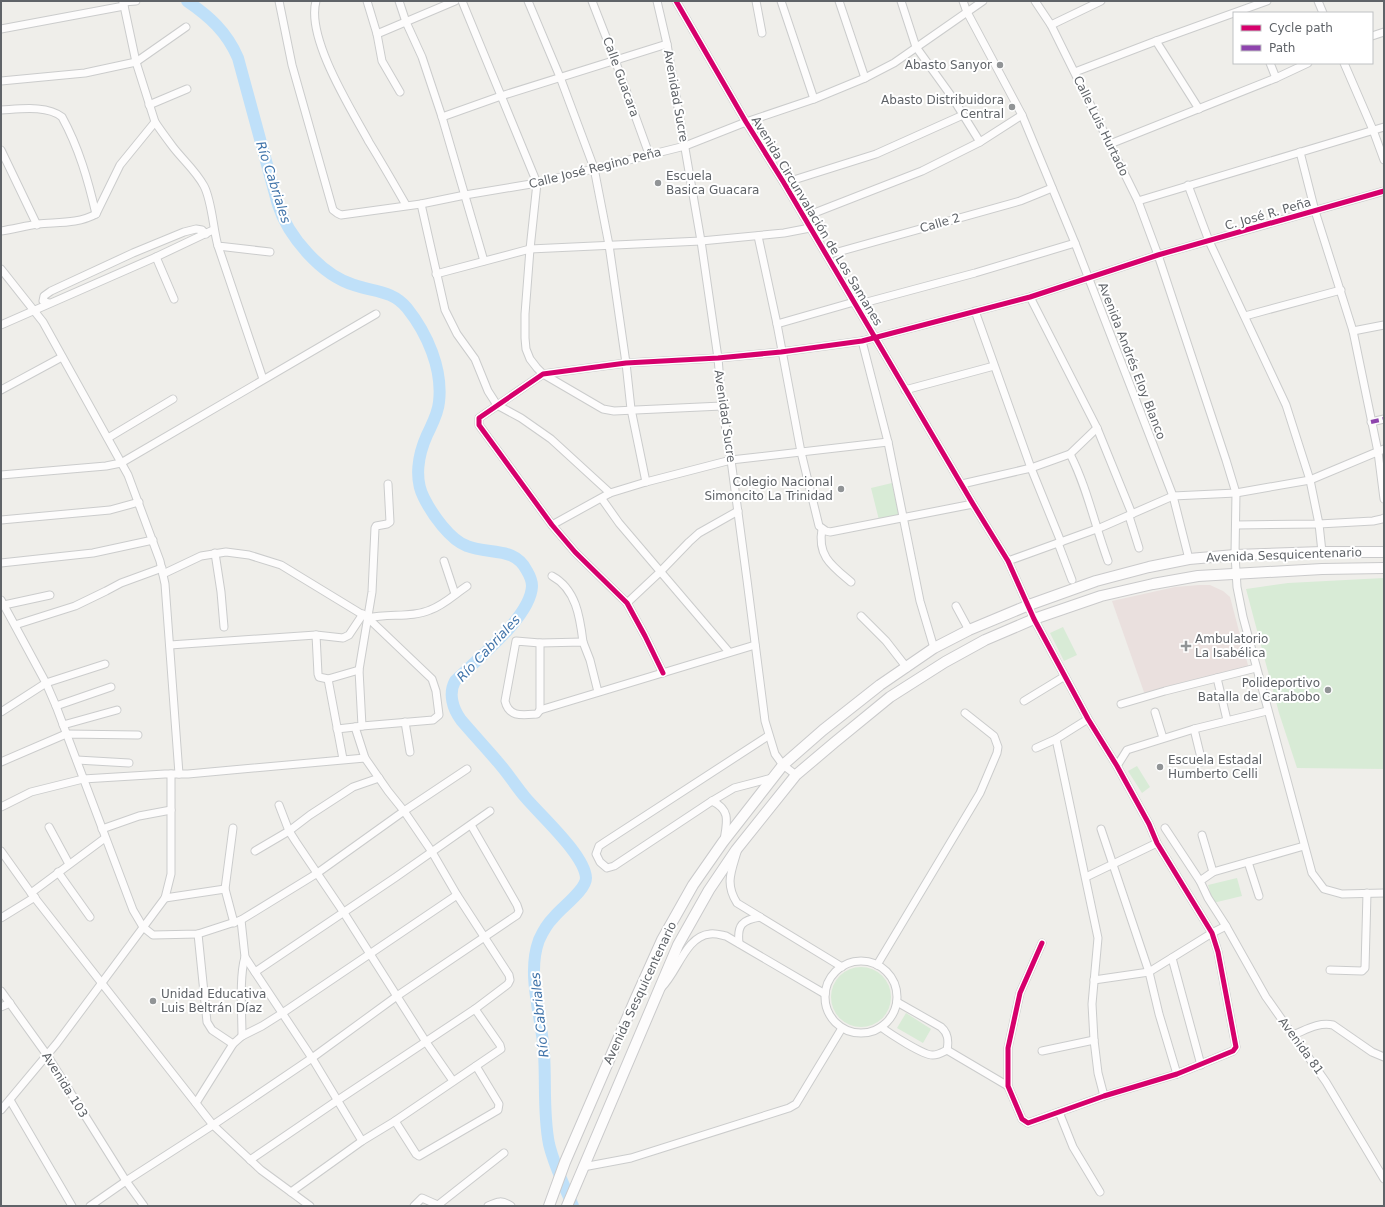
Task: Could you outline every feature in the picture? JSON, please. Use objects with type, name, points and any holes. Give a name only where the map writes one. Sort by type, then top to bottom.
[{"type":"main road","name":"Avenida Sesquicentenario","points":[[551,1201],[565,1162],[662,940],[693,884],[723,842],[762,794],[772,778],[783,765],[823,730],[880,686],[934,648],[969,630],[1029,605],[1096,581],[1189,559],[1235,555],[1322,552],[1384,552]]},
{"type":"main road","name":"Avenida Sesquicentenario","points":[[567,1206],[678,945],[709,890],[738,847],[796,775],[890,697],[944,662],[985,640],[1034,619],[1101,596],[1153,584],[1198,576],[1322,569],[1384,568]]},
{"type":"street","points":[[1,29],[136,1]]},
{"type":"street","name":"Calle José Regino Peña","points":[[279,1],[292,65],[334,210],[337,214],[341,215],[421,204],[538,183],[685,146],[746,122],[814,99],[865,78],[894,63],[983,1]]},
{"type":"street","points":[[316,1],[314,23],[320,42],[342,94],[406,205]]},
{"type":"street","points":[[367,1],[377,34],[382,62],[400,92]]},
{"type":"street","points":[[399,1],[406,22],[422,57],[442,117],[484,261]]},
{"type":"street","points":[[377,34],[455,1]]},
{"type":"street","points":[[462,1],[538,183],[530,249],[525,314],[526,348],[530,359],[536,368],[543,374],[603,410],[614,411],[631,409],[722,406]]},
{"type":"street","points":[[528,1],[560,77],[594,168],[609,245],[631,409],[646,482]]},
{"type":"street","name":"Calle Guacara","points":[[592,1],[650,154]]},
{"type":"street","name":"Avenidad Sucre","points":[[656,1],[667,44],[701,241],[718,358],[722,406],[738,511],[765,721],[768,736],[775,754],[783,765],[796,775]]},
{"type":"street","name":"Avenida Circunvalación de Los Samanes","points":[[676,1],[746,122],[827,255],[1008,561],[1034,619],[1088,719],[1117,766],[1149,824],[1157,843],[1212,933],[1218,952],[1236,1047],[1233,1051],[1201,1065]]},
{"type":"street","points":[[756,1],[762,33]]},
{"type":"street","points":[[781,1],[814,99]]},
{"type":"street","points":[[839,1],[865,78]]},
{"type":"street","points":[[901,1],[916,47],[980,142]]},
{"type":"street","name":"Avenida Andrés Eloy Blanco","points":[[963,1],[967,12],[1022,115],[1075,243],[1173,496],[1189,559]]},
{"type":"street","name":"Calle Luis Hurtado","points":[[1036,1],[1051,25],[1075,72],[1138,201],[1158,255],[1236,493],[1235,555],[1237,587],[1243,617],[1267,711],[1312,873],[1324,889],[1342,894],[1384,894]]},
{"type":"street","points":[[1051,25],[1101,1]]},
{"type":"street","points":[[1250,10],[1267,1]]},
{"type":"street","points":[[1318,1],[1323,12]]},
{"type":"street","points":[[123,3],[136,62],[155,122],[173,148],[194,170],[204,187],[210,205],[213,230],[263,380]]},
{"type":"street","points":[[1075,72],[1156,41],[1233,16]]},
{"type":"street","points":[[1,81],[86,73],[136,62],[186,27]]},
{"type":"street","points":[[1373,36],[1384,32]]},
{"type":"street","points":[[1156,41],[1199,109]]},
{"type":"street","points":[[442,117],[560,77],[667,44]]},
{"type":"street","points":[[1270,64],[1276,78]]},
{"type":"street","points":[[1110,144],[1276,78],[1306,64]]},
{"type":"street","points":[[1344,64],[1373,130],[1384,160]]},
{"type":"street","points":[[150,105],[187,89]]},
{"type":"street","points":[[1,110],[29,109],[50,111],[57,113],[62,117],[79,153],[96,214]]},
{"type":"street","points":[[784,183],[876,154],[963,115]]},
{"type":"street","points":[[804,217],[922,171],[980,142],[1022,115]]},
{"type":"street","points":[[1,231],[37,224],[89,218],[96,214],[120,165],[155,122]]},
{"type":"street","points":[[1138,201],[1384,127]]},
{"type":"street","points":[[1,150],[37,224]]},
{"type":"street","points":[[1300,152],[1315,211],[1353,332],[1371,422],[1381,450],[1384,499]]},
{"type":"street","points":[[1188,185],[1209,241],[1286,405],[1310,480],[1319,524],[1322,552]]},
{"type":"street","name":"Calle 2","points":[[827,255],[1020,201],[1052,188]]},
{"type":"street","name":"C. José R. Peña","points":[[543,374],[626,363],[718,358],[781,352],[862,341],[1030,297],[1158,255],[1384,191]]},
{"type":"street","points":[[421,204],[445,310],[457,334],[475,359],[488,391],[497,405],[521,418],[551,440],[610,493]]},
{"type":"street","points":[[436,274],[530,249],[701,241],[784,233],[810,228]]},
{"type":"street","points":[[49,303],[43,300],[44,296],[51,291],[133,253],[184,232],[196,229],[202,230],[206,234]]},
{"type":"street","points":[[1,325],[213,230]]},
{"type":"street","points":[[758,236],[777,324],[781,352],[801,452],[819,526],[830,532],[973,504]]},
{"type":"street","points":[[777,324],[975,273],[1075,243]]},
{"type":"street","points":[[218,246],[270,252]]},
{"type":"street","points":[[156,256],[174,299]]},
{"type":"street","points":[[1,269],[43,322],[122,463],[153,540],[165,584],[170,645],[175,774],[171,810],[171,874],[165,898],[47,1055],[1,1110]]},
{"type":"street","points":[[1245,316],[1341,290]]},
{"type":"street","points":[[1030,297],[1097,428],[1131,515],[1139,548]]},
{"type":"street","points":[[975,311],[1031,468],[1060,542],[1072,580]]},
{"type":"street","points":[[1,475],[106,466],[122,463],[376,314]]},
{"type":"street","points":[[1353,332],[1384,325]]},
{"type":"street","points":[[862,341],[888,442],[920,601],[934,648]]},
{"type":"street","points":[[1,390],[62,358]]},
{"type":"street","points":[[906,390],[994,366]]},
{"type":"street","points":[[543,374],[479,418],[479,424],[552,525],[575,552],[627,603],[663,673]]},
{"type":"street","points":[[108,438],[173,399]]},
{"type":"street","points":[[1371,422],[1384,419]]},
{"type":"street","points":[[962,484],[1031,468],[1070,454],[1097,428]]},
{"type":"street","points":[[552,525],[602,499],[610,493],[731,460],[888,442]]},
{"type":"street","points":[[1008,561],[1096,529],[1173,496],[1236,493],[1310,480],[1381,450]]},
{"type":"street","points":[[1070,454],[1078,470],[1096,529],[1108,561]]},
{"type":"street","points":[[250,1160],[475,1009],[508,984],[510,980],[509,975],[457,895],[432,852],[365,758],[359,726],[359,670],[365,616],[372,592],[375,528],[376,526],[390,522],[388,484]]},
{"type":"street","points":[[602,499],[619,523],[729,652]]},
{"type":"street","points":[[1,520],[110,510],[138,502]]},
{"type":"street","points":[[627,603],[699,533],[738,511]]},
{"type":"street","points":[[1236,525],[1319,524],[1373,521],[1384,518]]},
{"type":"street","points":[[822,529],[820,540],[822,552],[830,563],[851,582]]},
{"type":"street","points":[[1,563],[93,553],[153,540]]},
{"type":"street","points":[[15,625],[74,606],[121,583],[162,571],[201,556],[226,552],[249,555],[281,565],[365,616],[432,679],[436,691],[438,718],[433,720],[337,729]]},
{"type":"street","points":[[215,554],[222,592],[224,627]]},
{"type":"street","points":[[444,561],[455,594]]},
{"type":"street","points":[[552,576],[560,580],[570,592],[576,604],[580,616],[583,642],[590,660],[598,692]]},
{"type":"street","points":[[170,645],[316,635],[347,637],[365,616],[418,614],[429,611],[444,603],[467,586]]},
{"type":"street","points":[[50,594],[2,602],[46,683],[56,706],[133,910],[143,928],[153,935],[198,934],[237,922],[316,874],[404,811],[467,769]]},
{"type":"street","points":[[956,606],[969,630]]},
{"type":"street","points":[[861,616],[886,641],[906,668]]},
{"type":"street","points":[[316,635],[319,676],[328,679],[359,670]]},
{"type":"street","points":[[583,642],[540,643],[516,640],[505,701],[508,709],[511,712],[523,715],[537,714],[540,710],[755,645]]},
{"type":"street","points":[[540,643],[540,710]]},
{"type":"street","points":[[1,712],[46,683],[105,664]]},
{"type":"street","points":[[1121,704],[1256,668]]},
{"type":"street","points":[[1024,701],[1065,676]]},
{"type":"street","points":[[1217,678],[1227,720]]},
{"type":"street","points":[[328,679],[343,759]]},
{"type":"street","points":[[56,706],[111,687]]},
{"type":"street","points":[[63,725],[117,710]]},
{"type":"street","points":[[1117,766],[1127,750],[1194,729],[1267,711]]},
{"type":"street","points":[[1155,712],[1164,738]]},
{"type":"street","points":[[877,965],[980,792],[997,753],[998,748],[994,736],[965,713]]},
{"type":"street","points":[[1036,748],[1056,739],[1088,719]]},
{"type":"street","points":[[405,722],[410,752]]},
{"type":"street","points":[[1194,729],[1202,762]]},
{"type":"street","points":[[1,762],[66,734],[138,735]]},
{"type":"street","points":[[768,736],[599,846],[596,854],[600,862],[607,868],[614,866],[734,788],[772,778]]},
{"type":"street","points":[[1056,739],[1098,938],[1092,1004],[1098,1073],[1104,1096]]},
{"type":"street","points":[[1,807],[31,792],[83,779],[188,774],[365,758]]},
{"type":"street","points":[[76,760],[129,762]]},
{"type":"street","points":[[255,851],[289,831],[310,815],[353,788],[379,778]]},
{"type":"street","points":[[712,801],[718,804],[726,814],[727,822],[723,842]]},
{"type":"street","points":[[279,805],[289,831],[316,874],[344,913],[426,1042],[454,1081]]},
{"type":"street","points":[[102,829],[139,816],[171,810]]},
{"type":"street","points":[[255,972],[344,913],[490,811]]},
{"type":"street","points":[[90,1206],[312,1058],[397,996],[517,915],[519,910],[471,825]]},
{"type":"street","points":[[48,827],[69,864]]},
{"type":"street","points":[[233,828],[225,889],[237,922],[245,957],[281,1014],[312,1058],[362,1141]]},
{"type":"street","name":"Avenida 81","points":[[1165,828],[1200,881],[1208,898],[1226,926],[1266,998],[1326,1082],[1384,1179]]},
{"type":"street","points":[[1101,829],[1149,972],[1159,1014],[1177,1074]]},
{"type":"street","points":[[1202,835],[1213,872]]},
{"type":"street","points":[[1,918],[33,895],[58,872],[106,838]]},
{"type":"street","points":[[1086,877],[1113,863],[1141,852],[1157,843]]},
{"type":"street","points":[[1200,881],[1213,872],[1304,846]]},
{"type":"street","points":[[738,847],[730,883],[732,894],[737,903],[842,967]]},
{"type":"street","points":[[1,851],[101,983],[213,1125],[261,1170],[310,1206]]},
{"type":"street","points":[[1248,862],[1259,896]]},
{"type":"street","points":[[58,872],[90,917]]},
{"type":"street","points":[[165,898],[225,889]]},
{"type":"street","points":[[1330,970],[1362,971],[1365,968],[1367,893]]},
{"type":"street","points":[[196,1103],[233,1044],[242,1036],[281,1014],[457,895]]},
{"type":"street","points":[[739,943],[739,928],[743,922],[760,917]]},
{"type":"street","points":[[1094,980],[1149,972],[1226,926]]},
{"type":"street","points":[[658,991],[669,980],[691,944],[700,936],[712,933],[726,936],[739,943],[825,994]]},
{"type":"street","points":[[198,934],[207,1022],[212,1030],[233,1044]]},
{"type":"street","points":[[1042,942],[1020,993],[1008,1048],[1008,1086],[1022,1119],[1028,1123],[1104,1096],[1177,1074],[1201,1065],[1172,958]]},
{"type":"street","points":[[242,1036],[243,965],[245,957]]},
{"type":"street","points":[[862,961],[877,965],[884,969],[892,978],[896,990],[897,1002],[893,1013],[886,1023],[876,1030],[864,1033],[853,1032],[842,1028],[833,1020],[827,1010],[825,994],[826,987],[831,976],[842,967],[850,963],[862,961]]},
{"type":"street","name":"Avenida 103","points":[[1,991],[47,1055],[126,1181],[144,1206]]},
{"type":"street","points":[[881,1027],[917,1049],[932,1056],[947,1050],[949,1042],[946,1031],[897,1002]]},
{"type":"street","points":[[1,1007],[10,1003]]},
{"type":"street","points":[[291,1192],[362,1141],[395,1121],[498,1051],[501,1047],[475,1009]]},
{"type":"street","points":[[1292,1035],[1317,1025],[1325,1023],[1333,1024],[1372,1052],[1384,1057]]},
{"type":"street","points":[[583,1167],[631,1158],[789,1108],[796,1104],[842,1028]]},
{"type":"street","points":[[1042,1051],[1094,1040]]},
{"type":"street","points":[[947,1050],[1008,1086]]},
{"type":"street","points":[[395,1121],[416,1154],[419,1156],[498,1110],[500,1104],[476,1066]]},
{"type":"street","points":[[10,1100],[72,1206]]},
{"type":"street","points":[[1059,1112],[1072,1147],[1100,1192]]},
{"type":"street","points":[[414,1206],[422,1198],[439,1205],[504,1153]]},
{"type":"street","points":[[488,1206],[498,1201],[505,1202],[511,1206]]},
{"type":"shaded area","name":"Ambulatorio La Isabélica","points":[[1210,585],[1223,591],[1230,597],[1249,669],[1145,695],[1112,601],[1175,587]]},
{"type":"green space","points":[[892,483],[899,515],[879,520],[871,488]]},
{"type":"green space","name":"Polideportivo Batalla de Carabobo","points":[[1384,578],[1384,769],[1297,768],[1279,713],[1246,589],[1288,583]]},
{"type":"green space","points":[[1063,627],[1077,655],[1064,661],[1050,633]]},
{"type":"green space","points":[[1137,766],[1150,787],[1142,793],[1128,771]]},
{"type":"green space","points":[[1237,878],[1242,896],[1213,903],[1208,885]]},
{"type":"green space","points":[[861,967],[878,972],[886,980],[891,997],[886,1014],[878,1022],[861,1027],[844,1022],[836,1014],[831,997],[836,980],[844,972]]},
{"type":"green space","points":[[906,1013],[931,1029],[923,1043],[897,1028]]},
{"type":"waterway","name":"Río Cabriales","points":[[187,1],[217,25],[234,49],[238,58],[278,205],[289,229],[307,253],[330,273],[354,285],[382,292],[401,302],[414,318],[427,340],[436,364],[440,390],[437,411],[421,451],[418,467],[419,483],[427,504],[442,526],[461,543],[475,549],[509,554],[522,563],[531,578],[532,586],[529,598],[522,611],[501,637],[455,681],[452,691],[452,701],[461,720],[501,765],[525,797],[561,836],[578,858],[584,869],[586,878],[582,888],[552,919],[544,930],[535,953],[534,967],[534,982],[543,1039],[547,1133],[554,1160],[573,1206]]},
{"type":"marked path","points":[[1371,422],[1384,419]]},
{"type":"cycle path","points":[[676,1],[746,122],[784,183],[1008,561],[1034,619],[1088,719],[1117,766],[1149,824],[1157,843],[1212,933],[1218,952],[1236,1047],[1233,1051],[1177,1074],[1104,1096],[1028,1123],[1022,1119],[1008,1086],[1008,1048],[1020,993],[1042,943]]},
{"type":"cycle path","points":[[663,673],[627,603],[575,552],[552,525],[479,425],[479,418],[543,374],[626,363],[718,358],[781,352],[862,341],[1030,297],[1158,255],[1384,191]]},
{"type":"place","name":"Abasto Sanyor","points":[[1000,65]]},
{"type":"place","name":"Abasto Distribuidora Central","points":[[1012,107]]},
{"type":"place","name":"Escuela Basica Guacara","points":[[658,183]]},
{"type":"place","name":"Colegio Nacional Simoncito La Trinidad","points":[[841,489]]},
{"type":"place","name":"Ambulatorio La Isabélica","points":[[1186,646]]},
{"type":"place","name":"Polideportivo Batalla de Carabobo","points":[[1328,690]]},
{"type":"place","name":"Escuela Estadal Humberto Celli","points":[[1160,767]]},
{"type":"place","name":"Unidad Educativa Luis Beltrán Díaz","points":[[153,1001]]}]
